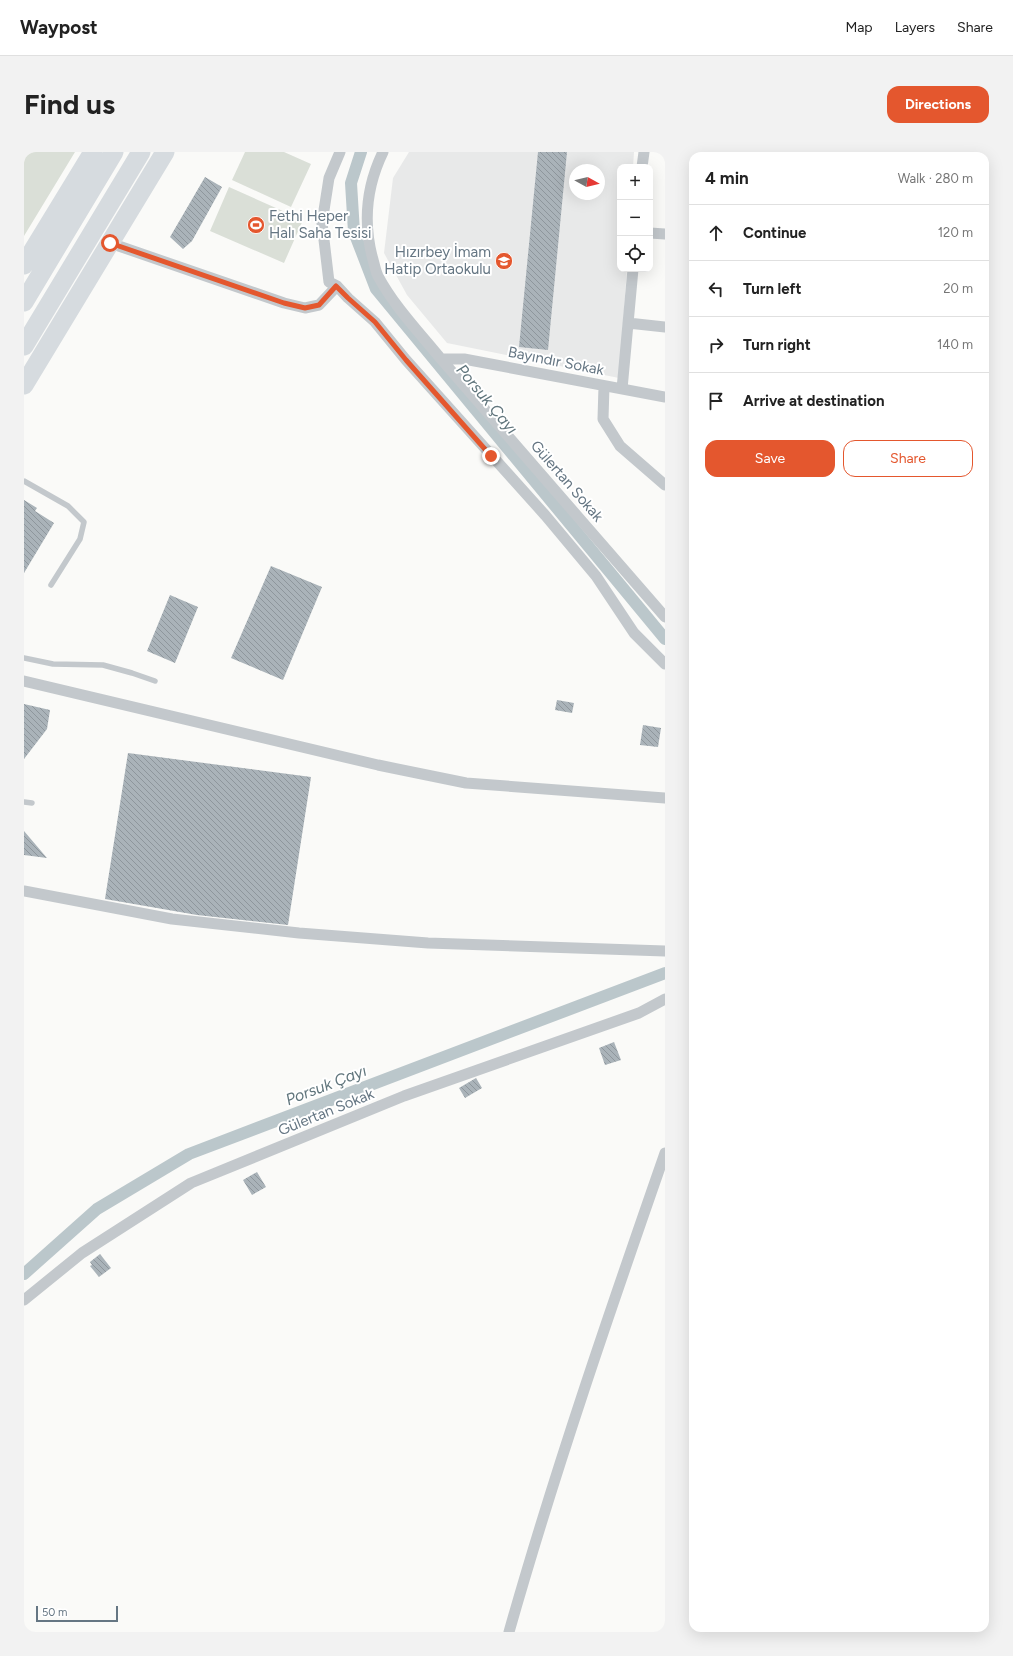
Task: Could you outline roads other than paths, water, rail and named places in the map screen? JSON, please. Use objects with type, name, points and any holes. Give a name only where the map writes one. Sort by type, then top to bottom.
[{"type":"highway","points":[[24,265],[93,152]]},
{"type":"highway","points":[[24,302],[114,152]]},
{"type":"highway","points":[[24,346],[141,152]]},
{"type":"highway","points":[[24,384],[165,152]]},
{"type":"street","points":[[340,152],[328,178],[322,223],[329,282],[336,286],[375,322],[406,360],[544,515],[596,576],[630,629],[665,664]]},
{"type":"street","name":"Gülertan Sokak","points":[[383,152],[375,169],[367,205],[367,238],[377,275],[406,316],[441,359],[665,616]]},
{"type":"street","points":[[642,164],[644,152]]},
{"type":"street","points":[[653,233],[665,234]]},
{"type":"street","points":[[110,243],[284,303],[305,308],[319,305],[336,286]]},
{"type":"street","points":[[622,389],[633,272]]},
{"type":"street","points":[[628,323],[665,327]]},
{"type":"street","name":"Bayındır Sokak","points":[[441,359],[464,359],[665,397]]},
{"type":"street","points":[[604,386],[603,419],[606,424],[620,446],[665,485]]},
{"type":"street","points":[[24,681],[378,765],[466,783],[665,798]]},
{"type":"street","points":[[24,891],[172,919],[299,933],[428,943],[665,951]]},
{"type":"street","name":"Gülertan Sokak","points":[[24,1300],[82,1253],[191,1183],[404,1096],[639,1013],[665,999]]},
{"type":"street","points":[[510,1632],[524,1580],[602,1334],[665,1152]]},
{"type":"lane","points":[[24,481],[68,506],[84,522],[80,539],[51,585]]},
{"type":"lane","points":[[24,658],[53,664],[103,665],[155,681]]},
{"type":"lane","points":[[24,802],[32,803]]},
{"type":"waterway","name":"Porsuk Çayı","points":[[361,152],[351,183],[354,232],[376,289],[665,639]]},
{"type":"waterway","name":"Porsuk Çayı","points":[[24,1274],[97,1209],[189,1154],[665,973]]},
{"type":"place","name":"Fethi Heper Halı Saha Tesisi","points":[[256,225]]},
{"type":"place","name":"Hızırbey İmam Hatip Ortaokulu","points":[[504,261]]}]
